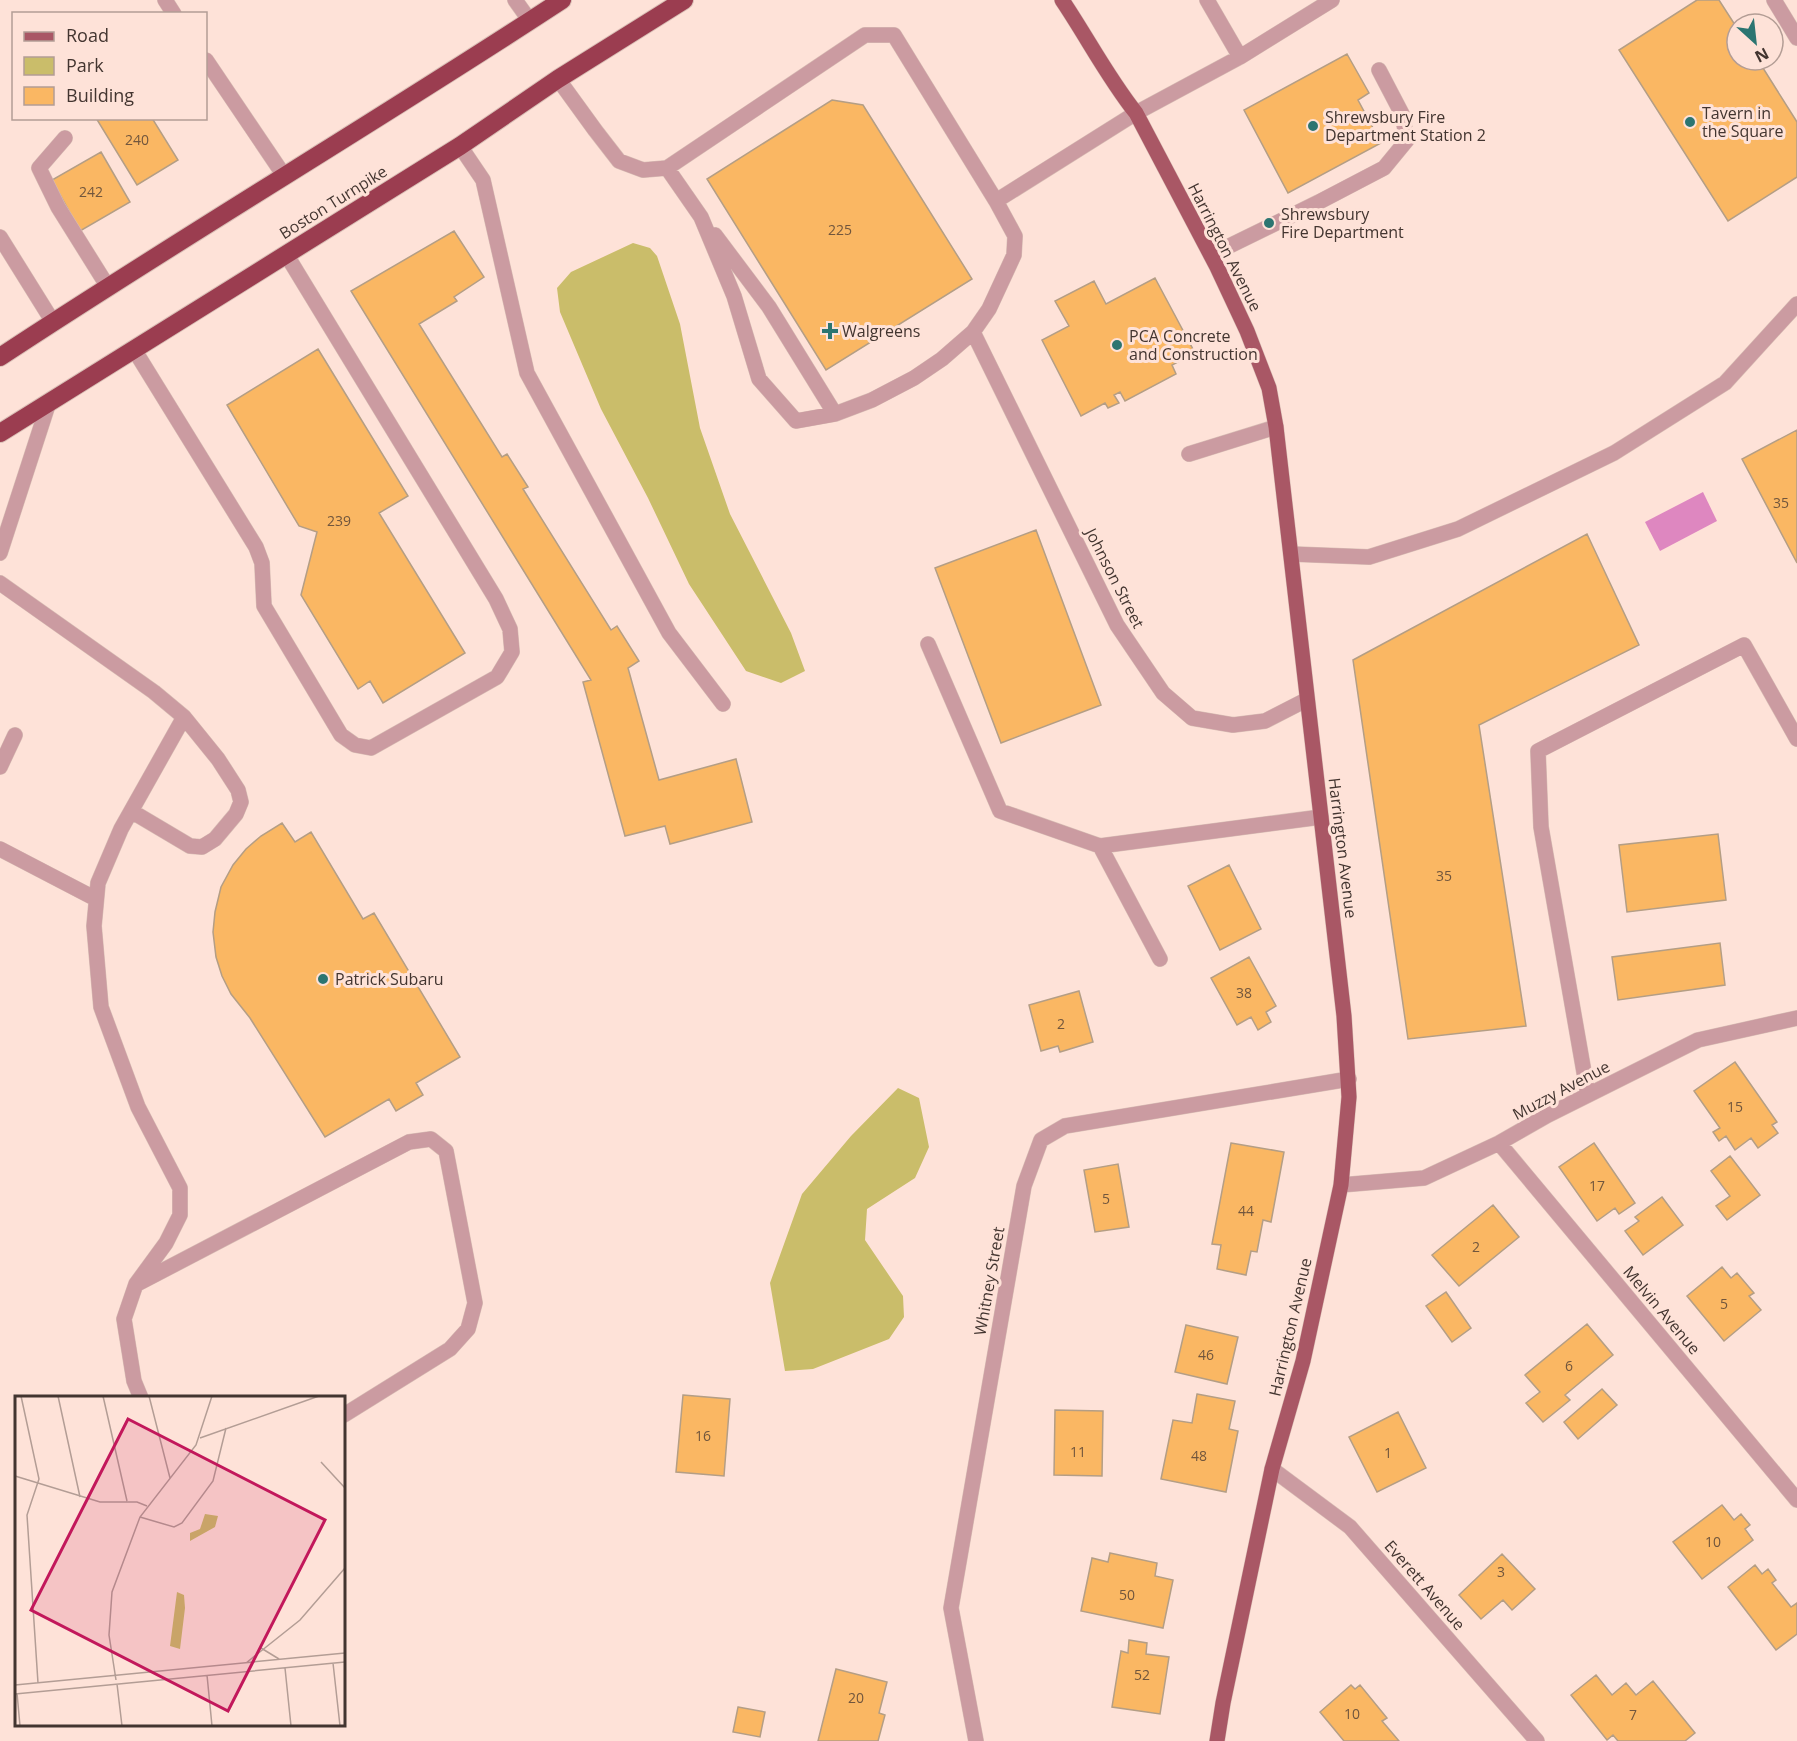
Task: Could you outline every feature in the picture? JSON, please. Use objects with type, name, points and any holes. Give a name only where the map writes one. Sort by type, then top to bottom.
[{"type":"highway","points":[[0,357],[562,0]]},
{"type":"highway","name":"Boston Turnpike","points":[[0,433],[135,351],[460,146],[684,0]]},
{"type":"main road","name":"Harrington Avenue","points":[[1062,0],[1118,91],[1136,113],[1211,255],[1259,359],[1269,388],[1276,427],[1306,700],[1337,947],[1349,1078],[1341,1185],[1303,1361],[1272,1469],[1217,1741]]},
{"type":"street","points":[[515,0],[530,21]]},
{"type":"street","points":[[1207,0],[1240,57]]},
{"type":"street","points":[[996,201],[1136,113],[1240,57],[1332,0]]},
{"type":"street","points":[[1774,0],[1797,38]]},
{"type":"street","points":[[558,80],[620,160],[643,170],[667,168],[865,35],[894,35],[996,201],[1015,236],[1014,255],[988,309],[974,332],[942,359],[914,378],[872,400],[835,414],[796,421],[759,379],[734,296],[701,217]]},
{"type":"street","points":[[207,61],[285,177]]},
{"type":"street","points":[[1211,255],[1384,168],[1407,140],[1402,114],[1379,70]]},
{"type":"street","points":[[65,138],[39,168],[58,207],[108,287]]},
{"type":"street","points":[[460,146],[483,180],[527,374],[669,633],[723,704]]},
{"type":"street","points":[[667,168],[769,307],[835,414]]},
{"type":"street","points":[[0,237],[5,255],[53,322]]},
{"type":"street","points":[[135,351],[256,547],[262,563],[264,606],[341,735],[355,745],[371,748],[497,677],[512,652],[510,629],[496,599],[286,254]]},
{"type":"street","points":[[1291,554],[1369,557],[1458,529],[1614,453],[1725,383],[1797,304]]},
{"type":"street","name":"Johnson Street","points":[[974,332],[1117,625],[1163,693],[1192,718],[1233,724],[1265,721],[1306,700]]},
{"type":"street","points":[[0,554],[49,402]]},
{"type":"street","points":[[1189,454],[1276,427]]},
{"type":"street","points":[[0,583],[154,692],[184,717],[218,759],[238,790],[241,802],[236,814],[215,839],[202,847],[190,846],[131,811]]},
{"type":"street","points":[[928,644],[1000,811],[1100,846],[1321,817]]},
{"type":"street","points":[[1588,1095],[1541,827],[1538,751],[1744,645],[1797,739]]},
{"type":"street","points":[[140,1396],[134,1381],[124,1319],[136,1284],[166,1243],[180,1215],[180,1188],[138,1107],[101,1007],[94,926],[98,883],[131,811],[184,717]]},
{"type":"street","points":[[0,767],[15,735]]},
{"type":"street","points":[[1100,846],[1160,959]]},
{"type":"street","points":[[0,849],[96,899]]},
{"type":"street","name":"Muzzy Avenue","points":[[1341,1185],[1424,1179],[1499,1143],[1548,1115],[1698,1040],[1797,1018]]},
{"type":"street","name":"Whitney Street","points":[[976,1741],[951,1608],[1024,1186],[1041,1140],[1065,1126],[1349,1078]]},
{"type":"street","points":[[136,1284],[409,1142],[431,1139],[446,1151],[460,1222],[475,1303],[468,1329],[450,1349],[345,1414]]},
{"type":"street","name":"Melvin Avenue","points":[[1499,1143],[1797,1500]]},
{"type":"street","name":"Everett Avenue","points":[[1272,1469],[1350,1527],[1537,1741]]},
{"type":"green space","points":[[633,243],[650,248],[657,256],[680,324],[700,428],[730,514],[791,633],[805,671],[781,683],[746,671],[689,584],[648,498],[601,409],[560,312],[557,288],[571,272]]},
{"type":"green space","points":[[898,1088],[919,1098],[929,1147],[915,1178],[867,1209],[865,1240],[903,1296],[904,1317],[889,1339],[813,1369],[785,1371],[770,1283],[802,1194],[851,1136]]},
{"type":"shaded area","points":[[1703,492],[1717,521],[1660,551],[1645,522]]},
{"type":"building","points":[[1697,0],[1719,0],[1727,12],[1725,72],[1766,72],[1797,122],[1797,177],[1728,221],[1619,50]]},
{"type":"building","name":"Shrewsbury Fire Department Station 2","points":[[1347,54],[1369,93],[1358,100],[1381,143],[1288,193],[1244,110]]},
{"type":"building","name":"Walgreens","points":[[832,100],[863,105],[972,279],[826,370],[707,179]]},
{"type":"building","points":[[97,120],[153,120],[178,160],[137,185]]},
{"type":"building","points":[[101,152],[130,202],[80,231],[52,180]]},
{"type":"building","points":[[454,231],[484,277],[454,297],[457,301],[419,324],[502,457],[507,454],[528,487],[523,489],[611,630],[617,626],[639,661],[628,668],[659,780],[736,759],[752,822],[670,844],[665,826],[625,836],[583,682],[591,680],[351,291]]},
{"type":"building","name":"PCA Concrete and Construction","points":[[1155,278],[1195,353],[1172,365],[1176,374],[1125,401],[1120,392],[1114,395],[1119,403],[1108,408],[1105,403],[1081,416],[1042,340],[1069,326],[1055,301],[1094,281],[1106,304]]},
{"type":"building","points":[[318,349],[408,496],[379,513],[465,653],[383,703],[370,681],[358,689],[301,595],[317,532],[299,526],[227,405]]},
{"type":"building","points":[[1797,430],[1797,563],[1742,459]]},
{"type":"building","points":[[1036,530],[1101,705],[1001,743],[935,568]]},
{"type":"building","points":[[1587,534],[1639,645],[1479,725],[1526,1026],[1408,1039],[1353,660]]},
{"type":"building","points":[[282,823],[295,842],[311,832],[363,919],[374,913],[460,1057],[416,1083],[423,1095],[396,1111],[389,1099],[325,1137],[250,1018],[231,994],[216,957],[213,932],[221,887],[233,865],[246,849]]},
{"type":"building","points":[[1718,834],[1726,900],[1627,912],[1619,845]]},
{"type":"building","points":[[1229,865],[1261,929],[1220,950],[1188,886]]},
{"type":"building","points":[[1720,943],[1725,985],[1618,1000],[1612,957]]},
{"type":"building","points":[[1249,957],[1276,1006],[1266,1012],[1271,1022],[1258,1030],[1251,1017],[1237,1025],[1211,978]]},
{"type":"building","points":[[1079,991],[1093,1042],[1060,1052],[1058,1046],[1041,1051],[1029,1005]]},
{"type":"building","points":[[1735,1062],[1777,1122],[1772,1125],[1778,1133],[1758,1148],[1751,1138],[1735,1150],[1726,1136],[1719,1141],[1713,1132],[1720,1128],[1694,1091]]},
{"type":"building","points":[[1231,1143],[1284,1152],[1271,1222],[1263,1220],[1257,1252],[1251,1251],[1246,1275],[1217,1269],[1221,1245],[1212,1244]]},
{"type":"building","points":[[1594,1143],[1635,1203],[1619,1214],[1615,1208],[1597,1221],[1559,1167]]},
{"type":"building","points":[[1730,1156],[1760,1195],[1727,1220],[1716,1206],[1730,1196],[1711,1171]]},
{"type":"building","points":[[1118,1164],[1129,1227],[1095,1232],[1084,1170]]},
{"type":"building","points":[[1662,1197],[1683,1225],[1643,1255],[1625,1231],[1639,1221],[1635,1217]]},
{"type":"building","points":[[1493,1205],[1519,1237],[1459,1286],[1432,1255]]},
{"type":"building","points":[[1722,1267],[1731,1278],[1737,1273],[1754,1293],[1749,1296],[1761,1310],[1724,1341],[1687,1296]]},
{"type":"building","points":[[1446,1292],[1471,1328],[1452,1342],[1426,1306]]},
{"type":"building","points":[[1587,1324],[1613,1355],[1565,1395],[1570,1400],[1543,1422],[1526,1403],[1540,1392],[1525,1375]]},
{"type":"building","points":[[1186,1325],[1238,1337],[1227,1384],[1175,1372]]},
{"type":"building","points":[[1602,1389],[1617,1405],[1578,1439],[1564,1422]]},
{"type":"building","points":[[1197,1394],[1235,1401],[1229,1429],[1238,1431],[1226,1492],[1161,1479],[1173,1420],[1192,1423]]},
{"type":"building","points":[[683,1395],[730,1399],[724,1476],[676,1472]]},
{"type":"building","points":[[1055,1410],[1103,1411],[1102,1476],[1054,1475]]},
{"type":"building","points":[[1398,1412],[1426,1468],[1377,1492],[1349,1437]]},
{"type":"building","points":[[1722,1505],[1734,1520],[1741,1514],[1750,1525],[1745,1529],[1753,1540],[1702,1579],[1673,1542]]},
{"type":"building","points":[[1110,1553],[1157,1563],[1155,1576],[1173,1580],[1163,1628],[1081,1611],[1092,1558],[1108,1562]]},
{"type":"building","points":[[1502,1554],[1535,1589],[1512,1610],[1503,1600],[1481,1619],[1459,1595]]},
{"type":"building","points":[[1755,1565],[1762,1574],[1768,1569],[1776,1580],[1772,1583],[1791,1607],[1797,1603],[1797,1634],[1776,1650],[1728,1587]]},
{"type":"building","points":[[1129,1640],[1147,1643],[1146,1654],[1169,1657],[1160,1714],[1112,1707],[1121,1651],[1128,1653]]},
{"type":"building","points":[[836,1669],[887,1682],[879,1713],[885,1715],[878,1741],[818,1741]]},
{"type":"building","points":[[1596,1675],[1612,1695],[1626,1683],[1636,1695],[1653,1681],[1695,1733],[1685,1741],[1618,1741],[1613,1735],[1607,1740],[1571,1695]]},
{"type":"building","points":[[1351,1685],[1355,1689],[1360,1685],[1387,1718],[1382,1721],[1399,1741],[1344,1741],[1320,1712]]},
{"type":"building","points":[[738,1707],[765,1712],[760,1737],[733,1732]]},
{"type":"place","name":"Tavern in the Square","points":[[1690,122]]},
{"type":"place","name":"Shrewsbury Fire Department Station 2","points":[[1313,126]]},
{"type":"place","name":"Shrewsbury Fire Department","points":[[1269,223]]},
{"type":"place","name":"Walgreens","points":[[830,331]]},
{"type":"place","name":"PCA Concrete and Construction","points":[[1117,345]]},
{"type":"place","name":"Patrick Subaru","points":[[323,979]]}]
